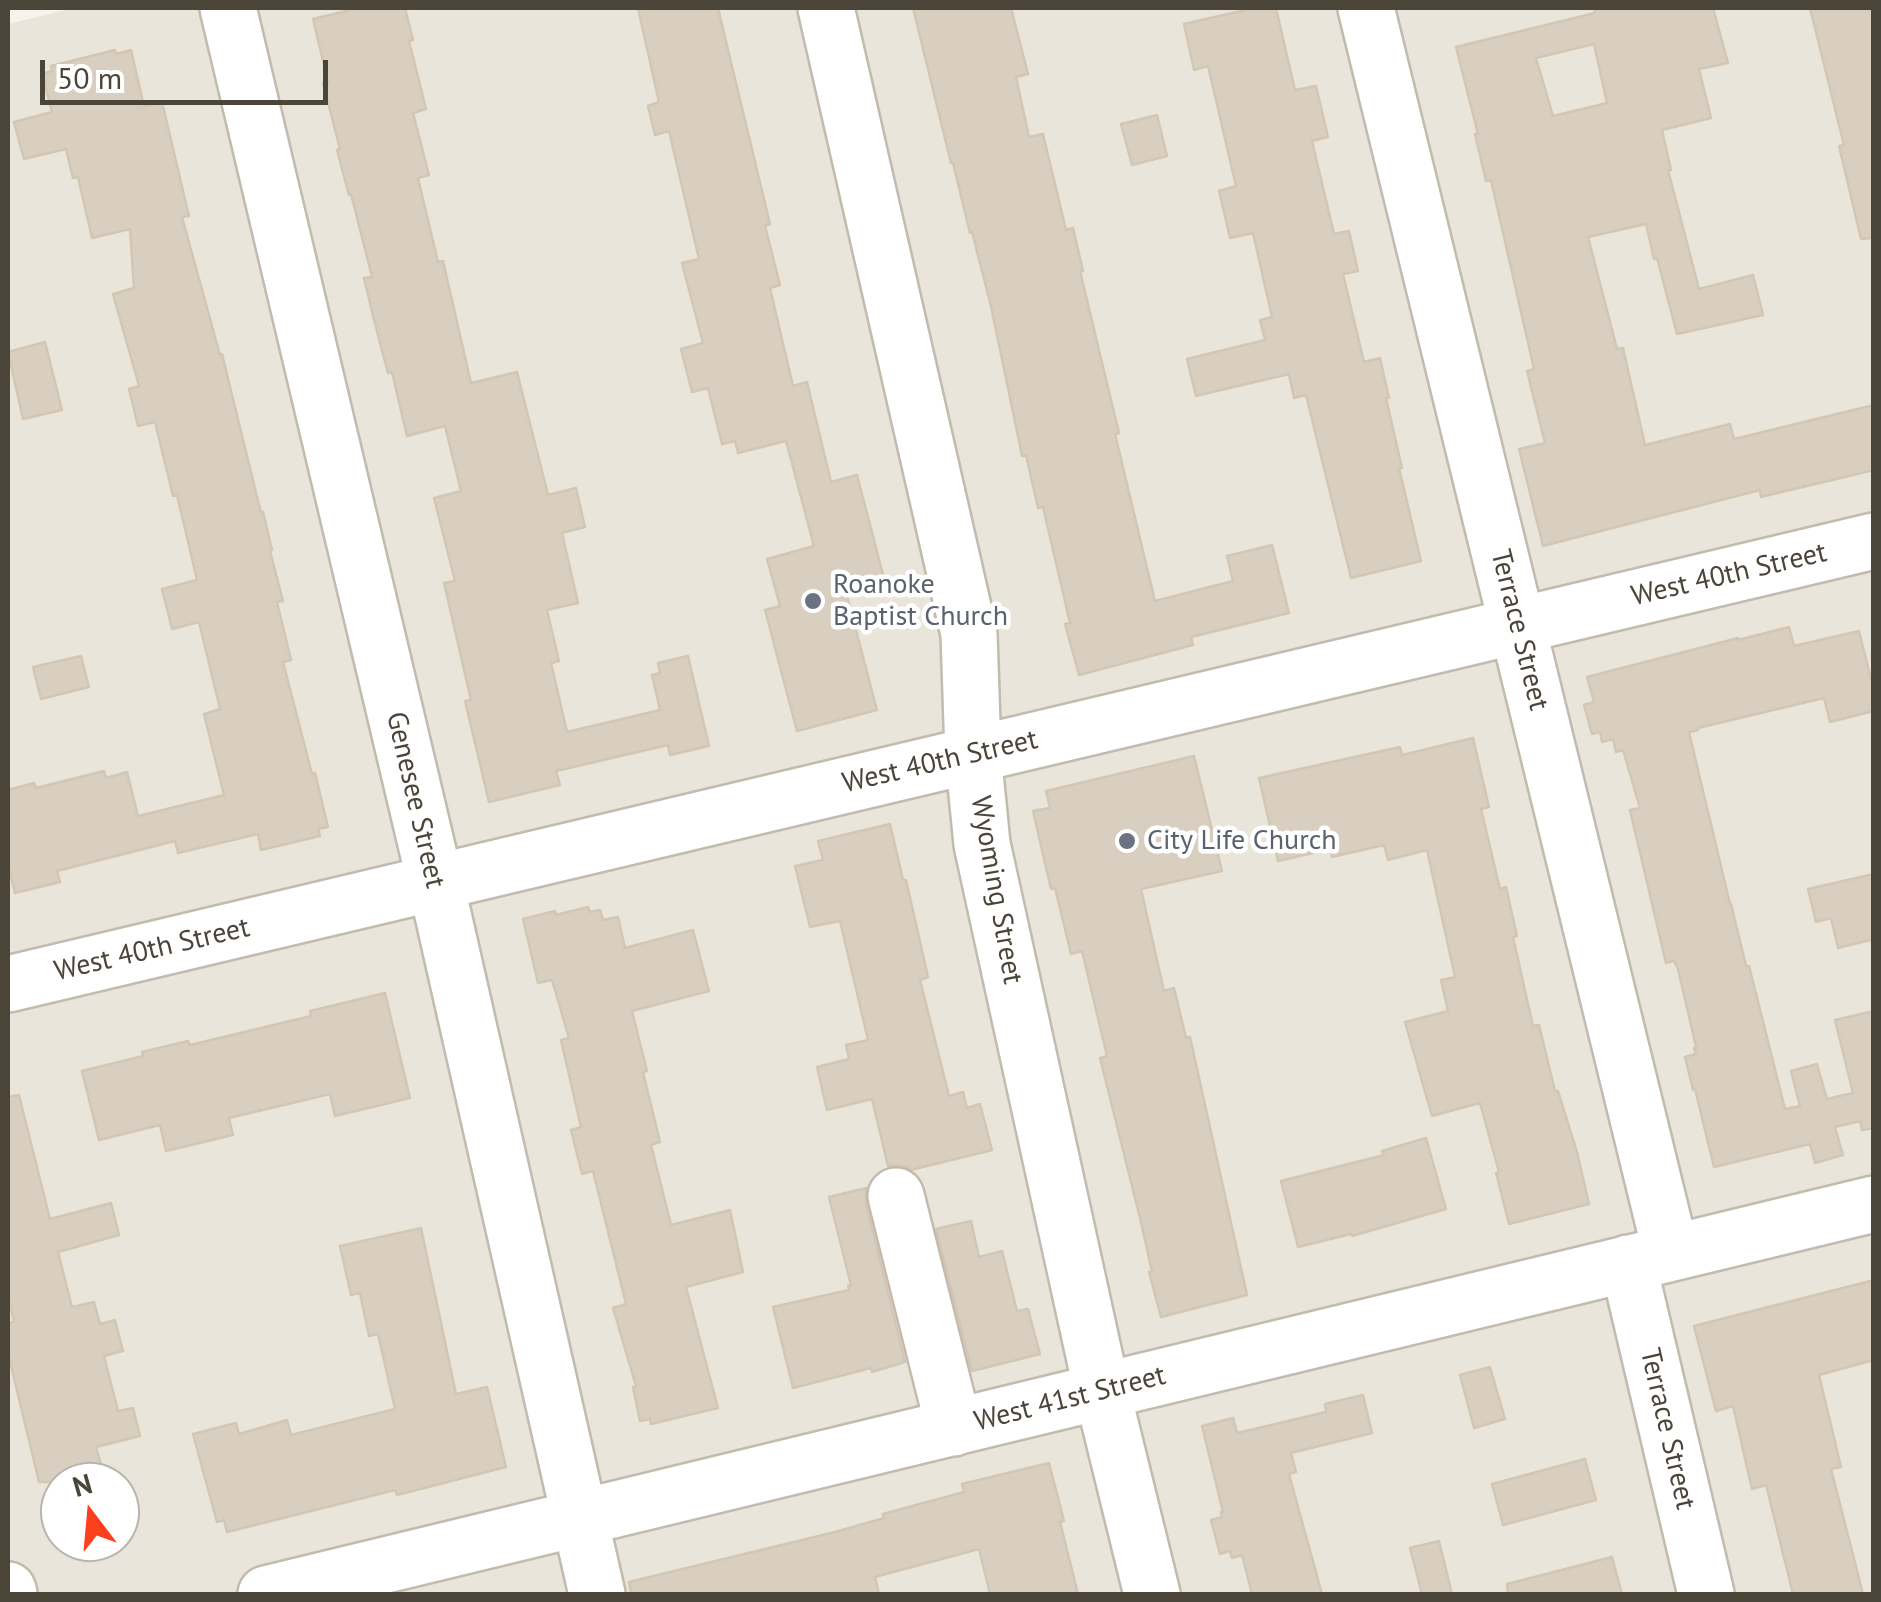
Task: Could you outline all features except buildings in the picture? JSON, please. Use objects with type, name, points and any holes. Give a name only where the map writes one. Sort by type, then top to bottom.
[{"type":"street","name":"Genesee Street","points":[[228,8],[597,1594]]},
{"type":"street","name":"Wyoming Street","points":[[826,8],[970,634],[982,844],[1102,1390],[1152,1594]]},
{"type":"street","name":"Terrace Street","points":[[1366,8],[1518,625],[1650,1258],[1706,1594]]},
{"type":"street","name":"West 40th Street","points":[[8,984],[1874,541]]},
{"type":"street","points":[[896,1196],[954,1428]]},
{"type":"street","name":"West 41st Street","points":[[266,1594],[1874,1204]]},
{"type":"shaded area","points":[[74,8],[1873,8],[1873,1594],[8,1594],[8,24]]},
{"type":"place","name":"Roanoke Baptist Church","points":[[813,601]]},
{"type":"place","name":"City Life Church","points":[[1127,841]]}]
